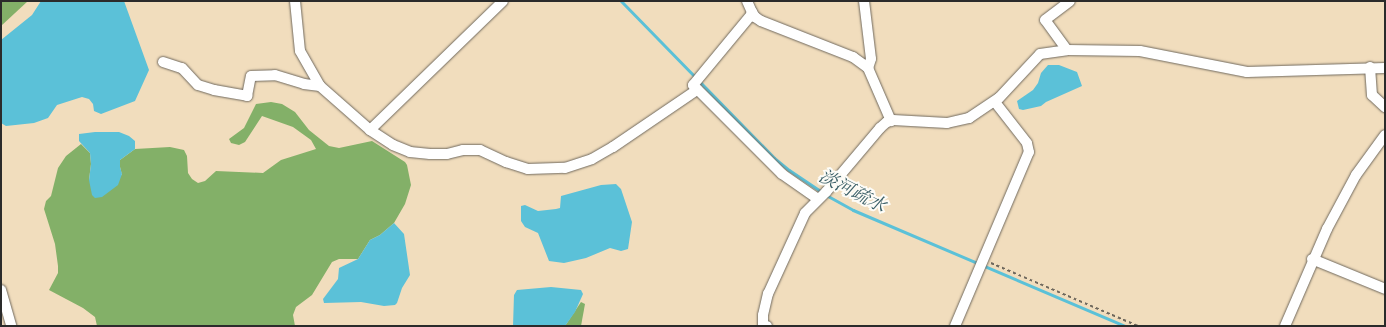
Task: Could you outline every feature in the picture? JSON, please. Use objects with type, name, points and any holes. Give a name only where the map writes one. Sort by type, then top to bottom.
[{"type":"street","points":[[295,1],[300,51],[320,86],[370,130],[393,145],[410,152],[447,154],[463,150],[480,150],[506,162],[528,169],[565,168],[592,159],[613,147],[697,83],[752,12]]},
{"type":"street","points":[[370,130],[503,1]]},
{"type":"street","points":[[747,1],[755,17],[761,21],[853,57],[868,68],[891,121]]},
{"type":"street","points":[[864,1],[871,59],[868,68]]},
{"type":"street","points":[[1067,50],[1045,20],[1070,1]]},
{"type":"street","points":[[767,326],[763,326],[763,315],[768,294],[804,215],[877,131],[891,121],[947,123],[968,118],[995,102],[1040,54],[1067,50],[1140,51],[1247,72],[1370,67],[1385,68]]},
{"type":"street","points":[[163,62],[182,68],[198,85],[214,90],[246,96],[251,76],[275,75],[304,84],[320,86]]},
{"type":"street","points":[[1370,67],[1372,95],[1385,107]]},
{"type":"street","points":[[697,83],[782,174],[822,195]]},
{"type":"street","points":[[955,326],[1029,150],[1027,143],[995,102]]},
{"type":"street","points":[[1285,326],[1312,259],[1356,175],[1385,135]]},
{"type":"street","points":[[1312,259],[1385,289]]},
{"type":"street","points":[[1,290],[11,326]]},
{"type":"path","points":[[982,263],[1138,326]]},
{"type":"green space","points":[[1,1],[28,1],[1,26]]},
{"type":"green space","points":[[271,102],[282,104],[295,112],[309,130],[329,146],[339,148],[372,141],[405,162],[411,185],[405,204],[394,223],[380,235],[370,240],[358,259],[339,259],[332,262],[312,295],[296,307],[293,315],[295,326],[97,326],[95,317],[83,308],[49,290],[58,273],[58,266],[55,244],[44,209],[46,201],[51,196],[58,168],[66,156],[81,144],[90,153],[91,164],[89,180],[122,175],[120,160],[135,149],[170,147],[184,150],[187,156],[188,173],[192,179],[198,183],[205,181],[216,171],[263,173],[281,160],[316,149],[311,140],[293,127],[262,116],[245,142],[239,145],[231,143],[229,139],[244,128],[256,104]]},
{"type":"green space","points":[[581,302],[585,304],[581,326],[565,326]]},
{"type":"water","points":[[41,1],[124,1],[149,70],[135,101],[101,114],[94,111],[93,104],[89,99],[82,97],[57,105],[48,118],[34,123],[6,126],[1,123],[1,40],[32,15]]},
{"type":"water","points":[[1048,65],[1059,65],[1077,72],[1082,86],[1046,102],[1041,106],[1023,110],[1019,109],[1017,101],[1033,90],[1038,83],[1041,73]]},
{"type":"water","points":[[119,132],[129,136],[135,141],[135,149],[120,160],[122,174],[118,185],[102,197],[95,198],[92,195],[89,180],[91,164],[90,153],[79,141],[79,134]]},
{"type":"water","points":[[616,184],[621,189],[632,222],[628,249],[621,251],[610,248],[586,258],[564,263],[549,261],[538,233],[525,227],[521,221],[521,206],[525,205],[538,211],[556,209],[560,208],[561,196],[601,185]]},
{"type":"water","points":[[394,223],[404,234],[410,275],[402,288],[397,303],[395,305],[384,306],[361,302],[324,303],[323,299],[338,279],[339,268],[358,259],[370,240],[380,235]]},
{"type":"water","points":[[551,287],[581,290],[583,294],[575,312],[565,326],[513,326],[514,295],[517,290]]},
{"type":"waterway","name":"淡河疏水","points":[[621,1],[774,158],[822,192]]},
{"type":"waterway","name":"淡河疏水","points":[[826,195],[853,210],[1125,326]]}]
